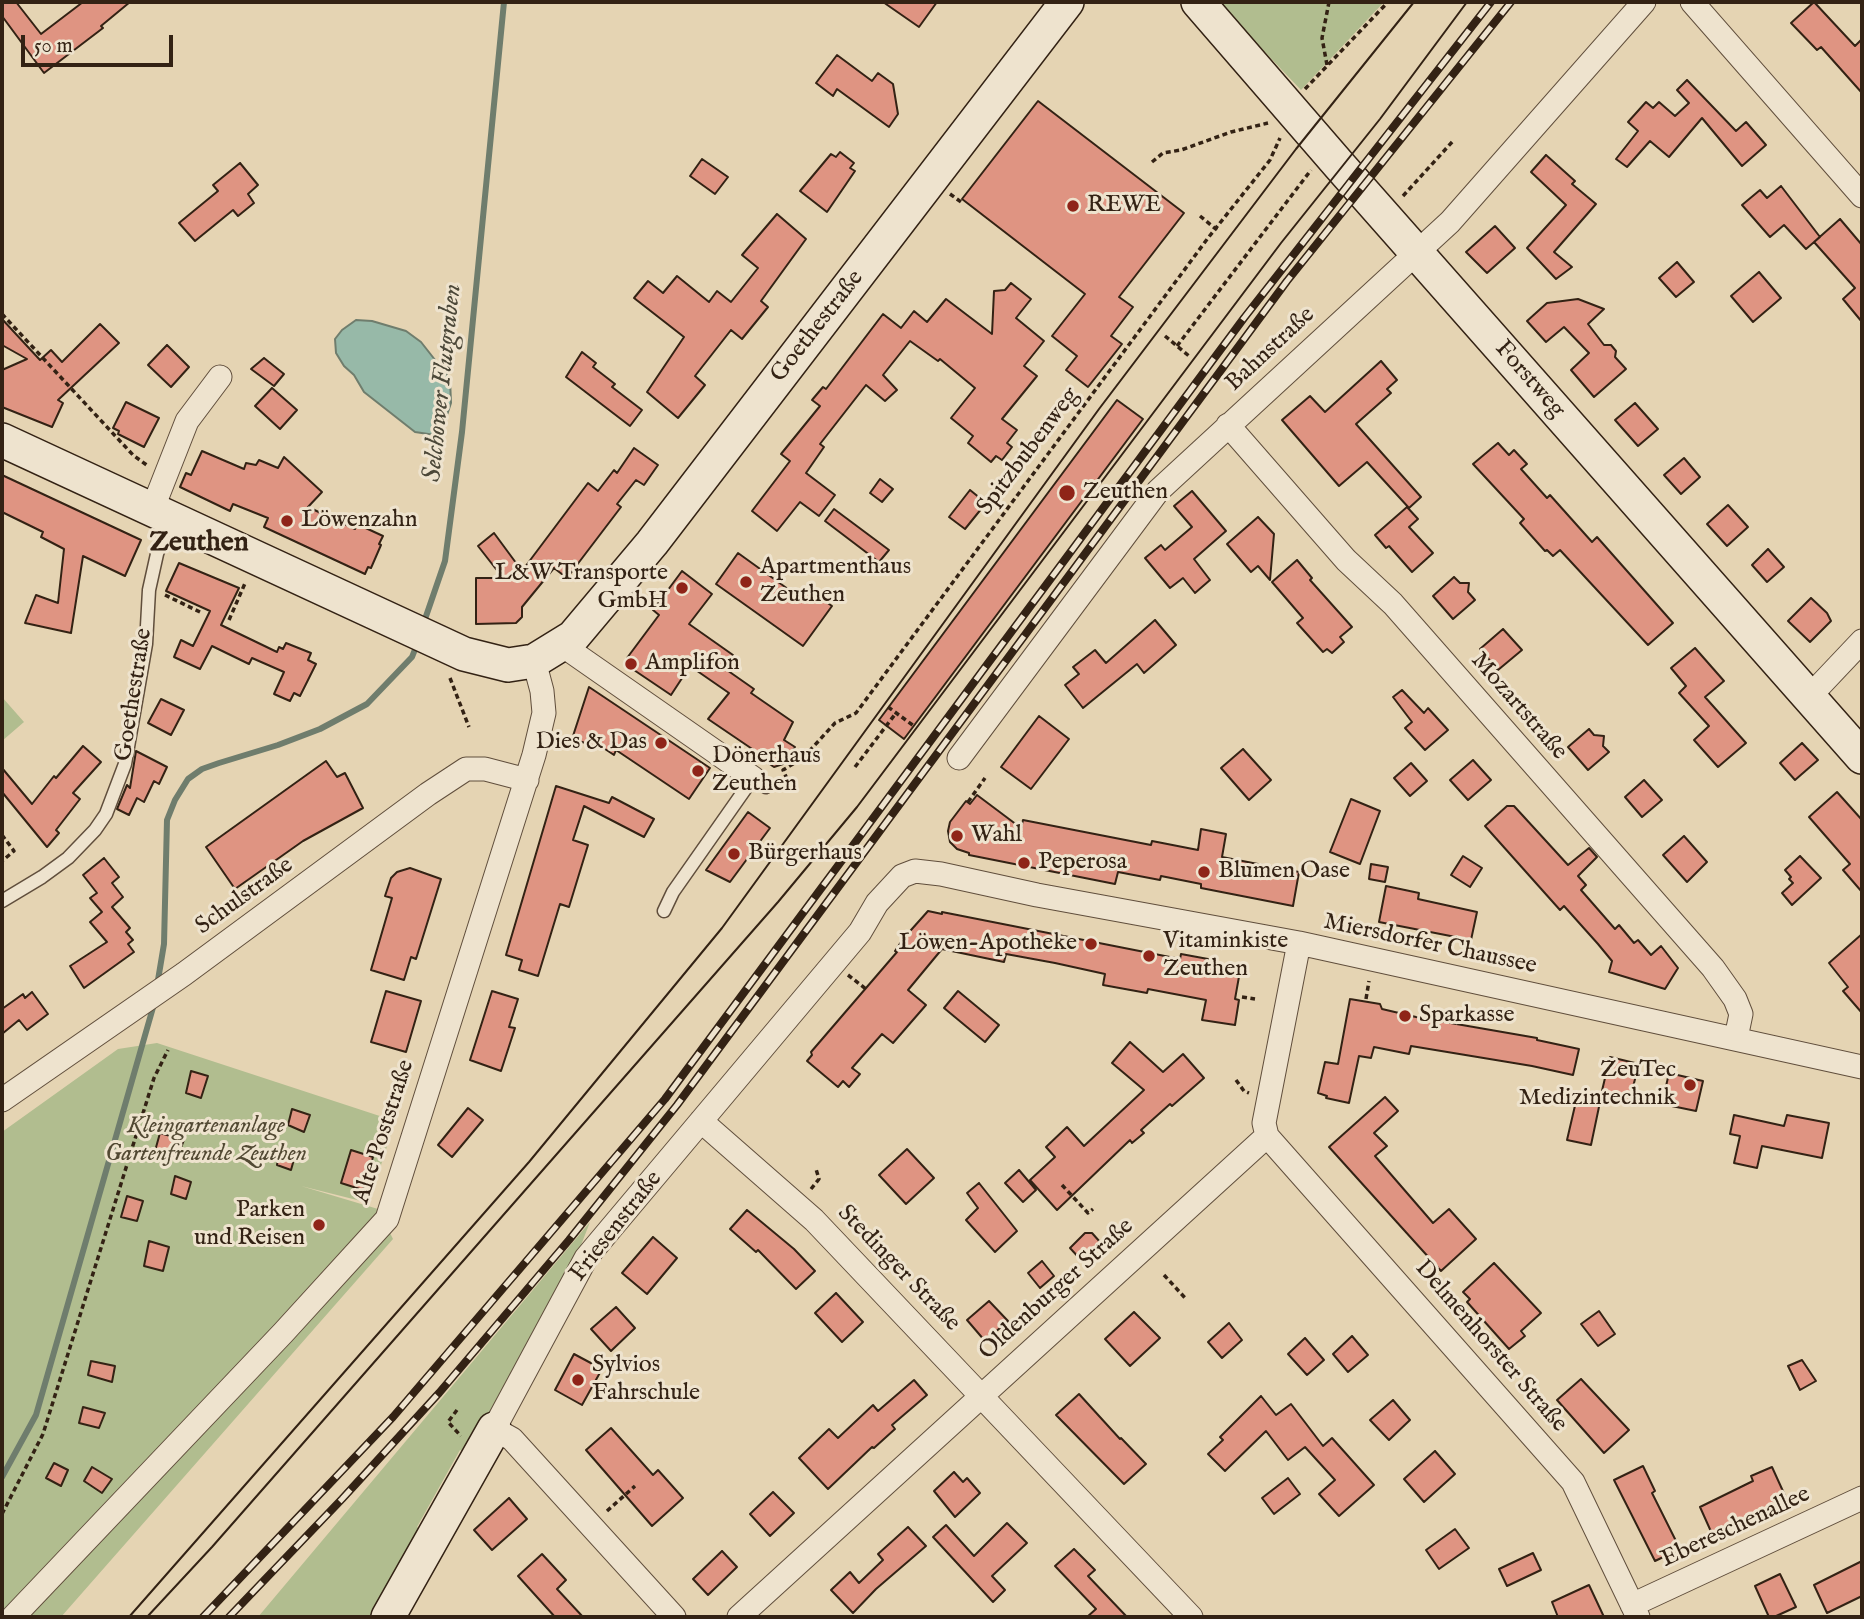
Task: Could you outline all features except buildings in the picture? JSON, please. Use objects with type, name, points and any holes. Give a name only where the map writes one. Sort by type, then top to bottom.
[{"type":"main road","name":"Goethestraße","points":[[548,653],[583,625],[657,536],[1067,2]]},
{"type":"main road","name":"Forstweg","points":[[1198,2],[1862,757]]},
{"type":"main road","points":[[2,440],[420,635],[486,661],[508,665],[548,653]]},
{"type":"main road","name":"Friesenstraße","points":[[388,1617],[494,1429]]},
{"type":"street","name":"Bahnstraße","points":[[959,758],[1157,491],[1450,222],[1644,2]]},
{"type":"street","points":[[1692,2],[1862,196]]},
{"type":"street","points":[[161,515],[166,474],[187,421],[220,377]]},
{"type":"street","name":"Mozartstraße","points":[[1228,425],[1346,559],[1393,604],[1723,980],[1741,1014],[1736,1038]]},
{"type":"street","points":[[1809,697],[1862,641]]},
{"type":"street","name":"Alte Poststraße","points":[[13,1617],[267,1350],[387,1219],[527,780],[544,713],[542,691],[548,653]]},
{"type":"street","points":[[548,653],[760,783]]},
{"type":"street","name":"Schulstraße","points":[[2,1100],[172,982],[466,769],[485,769],[527,780]]},
{"type":"street","name":"Miersdorfer Chaussee","points":[[902,876],[915,871],[941,874],[1037,895],[1299,943],[1862,1067]]},
{"type":"street","name":"Friesenstraße","points":[[494,1429],[586,1258],[860,932],[877,903],[902,876]]},
{"type":"street","points":[[1267,1136],[1264,1123],[1299,943]]},
{"type":"street","name":"Stedinger Straße","points":[[701,1121],[814,1220],[1191,1617]]},
{"type":"street","name":"Oldenburger Straße","points":[[739,1617],[1267,1136]]},
{"type":"street","name":"Delmenhorster Straße","points":[[1267,1136],[1573,1482],[1635,1611]]},
{"type":"street","points":[[494,1429],[508,1436],[520,1448],[674,1617]]},
{"type":"street","name":"Ebereschenallee","points":[[1635,1611],[1862,1498]]},
{"type":"lane","name":"Goethestraße","points":[[2,901],[68,858],[95,830],[106,814],[125,764],[146,644],[149,590],[158,554],[161,515]]},
{"type":"lane","points":[[664,911],[673,892],[760,783]]},
{"type":"path","points":[[1329,2],[1322,38],[1327,65],[1388,2]]},
{"type":"path","points":[[1152,162],[1163,153],[1181,150],[1230,132],[1265,125],[1273,118]]},
{"type":"path","name":"Spitzbubenweg","points":[[788,781],[783,770],[803,758],[835,723],[856,713],[1270,160],[1282,134]]},
{"type":"path","points":[[1399,200],[1454,141]]},
{"type":"path","points":[[1177,346],[1312,168]]},
{"type":"path","points":[[1200,216],[1217,230]]},
{"type":"path","points":[[2,314],[133,455],[144,465],[166,474]]},
{"type":"path","points":[[1165,336],[1189,356]]},
{"type":"path","points":[[229,620],[250,573]]},
{"type":"path","points":[[165,584],[163,594],[200,612]]},
{"type":"path","points":[[450,676],[469,727]]},
{"type":"path","points":[[888,707],[914,726]]},
{"type":"path","points":[[855,767],[896,713]]},
{"type":"path","points":[[968,802],[985,778]]},
{"type":"path","points":[[2,835],[14,851],[2,861]]},
{"type":"path","points":[[1366,999],[1370,977]]},
{"type":"path","points":[[1242,997],[1255,999]]},
{"type":"path","points":[[2,1514],[43,1434],[154,1078],[168,1049]]},
{"type":"path","points":[[811,1189],[819,1179],[816,1169]]},
{"type":"path","points":[[1062,1185],[1088,1213],[1093,1209]]},
{"type":"path","points":[[1164,1275],[1187,1300]]},
{"type":"path","points":[[606,1512],[635,1486]]},
{"type":"green space","points":[[1226,2],[1384,2],[1301,90],[1221,6]]},
{"type":"green space","points":[[2,697],[24,722],[2,741]]},
{"type":"green space","name":"Kleingartenanlage Gartenfreunde Zeuthen","points":[[157,1043],[395,1121],[369,1203],[301,1186],[378,1209],[393,1239],[61,1617],[2,1617],[2,1132],[118,1049]]},
{"type":"green space","points":[[590,1222],[578,1253],[469,1455],[460,1450],[417,1527],[426,1532],[375,1617],[258,1617]]},
{"type":"water","points":[[356,320],[372,321],[406,331],[421,342],[450,379],[451,403],[445,421],[435,435],[415,432],[364,392],[354,375],[344,366],[336,353],[335,339]]},
{"type":"waterway","name":"Selchower Flutgraben","points":[[423,625],[445,561],[462,432],[504,2]]},
{"type":"waterway","name":"Selchower Flutgraben","points":[[157,986],[164,944],[167,820],[188,779],[202,769],[320,729],[367,704],[412,657],[418,642]]},
{"type":"waterway","name":"Selchower Flutgraben","points":[[2,1477],[36,1415],[154,1004]]},
{"type":"tram line","points":[[129,1617],[529,1162],[722,928],[1099,409],[1296,149],[1414,2]]},
{"type":"tram line","points":[[147,1617],[212,1547],[778,902],[857,807],[1281,243],[1380,119],[1467,2]]},
{"type":"railway","points":[[203,1617],[393,1417],[665,1099],[1244,318],[1491,2]]},
{"type":"railway","points":[[229,1617],[439,1393],[569,1240],[677,1105],[1287,281],[1511,2]]},
{"type":"place","name":"REWE","points":[[1073,206]]},
{"type":"place","name":"Zeuthen","points":[[1067,493]]},
{"type":"place","name":"Löwenzahn","points":[[287,521]]},
{"type":"place","name":"Apartmenthaus Zeuthen","points":[[746,582]]},
{"type":"place","name":"L&W Transporte GmbH","points":[[682,588]]},
{"type":"place","name":"Amplifon","points":[[631,664]]},
{"type":"place","name":"Dies & Das","points":[[661,743]]},
{"type":"place","name":"Dönerhaus Zeuthen","points":[[698,771]]},
{"type":"place","name":"Wahl","points":[[957,836]]},
{"type":"place","name":"Bürgerhaus","points":[[734,854]]},
{"type":"place","name":"Peperosa","points":[[1024,863]]},
{"type":"place","name":"Blumen Oase","points":[[1204,872]]},
{"type":"place","name":"Löwen-Apotheke","points":[[1091,944]]},
{"type":"place","name":"Vitaminkiste Zeuthen","points":[[1149,956]]},
{"type":"place","name":"Sparkasse","points":[[1405,1016]]},
{"type":"place","name":"ZeuTec Medizintechnik","points":[[1690,1085]]},
{"type":"place","name":"Parken und Reisen","points":[[319,1225]]},
{"type":"place","name":"Sylvios Fahrschule","points":[[578,1380]]},
{"type":"district","name":"Zeuthen","points":[[199,544]]}]
